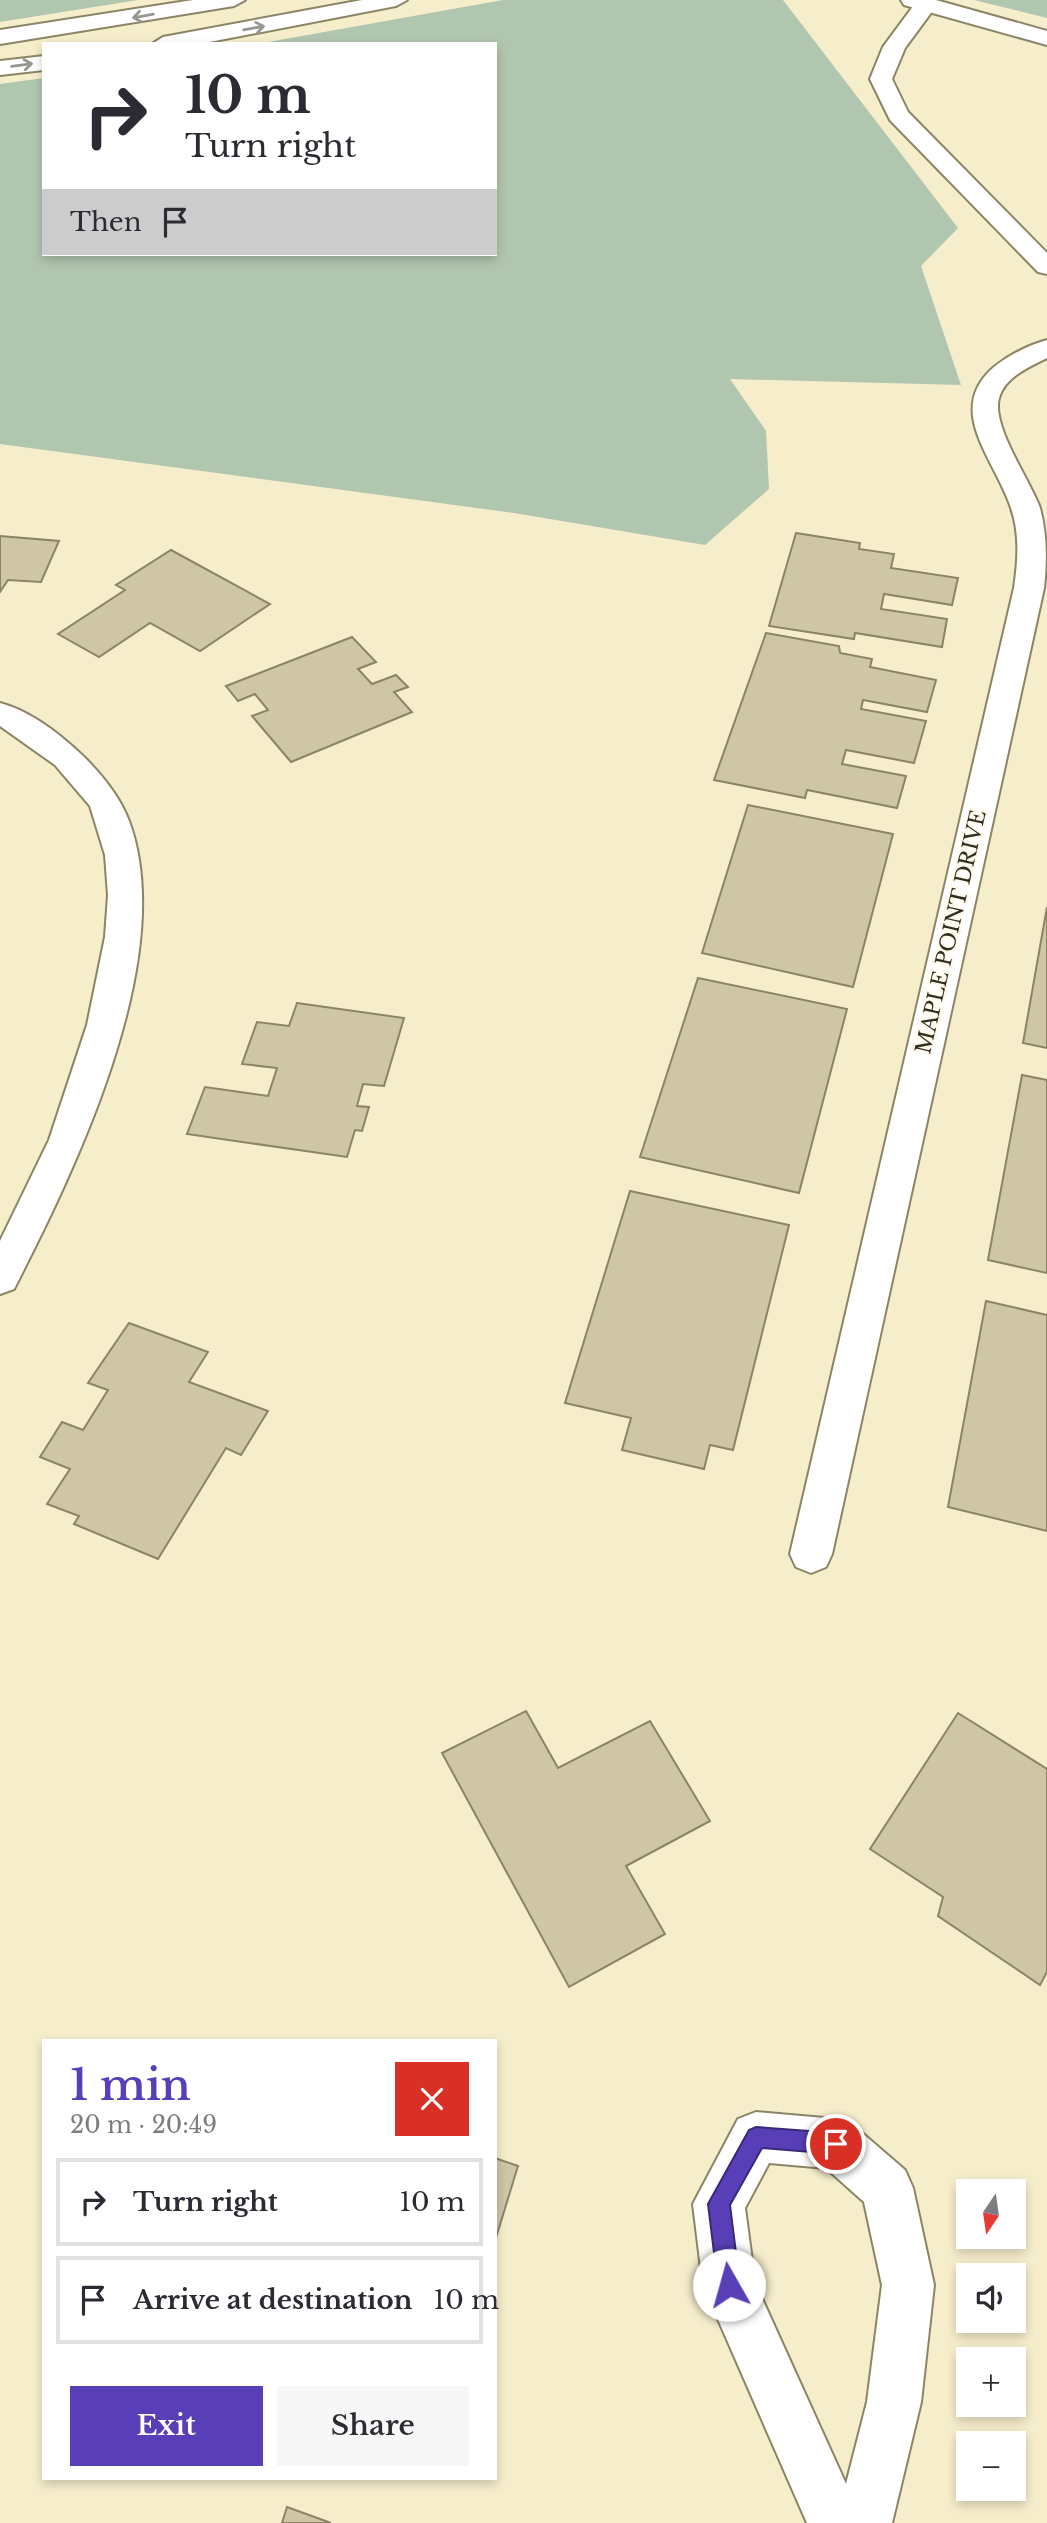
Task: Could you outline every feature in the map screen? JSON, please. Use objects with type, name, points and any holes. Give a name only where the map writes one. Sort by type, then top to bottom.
[{"type":"street","points":[[0,37],[234,0]]},
{"type":"street","points":[[174,42],[396,0]]},
{"type":"street","points":[[1047,38],[919,3],[894,47],[881,79],[898,115],[1047,267]]},
{"type":"street","points":[[0,68],[42,62]]},
{"type":"street","name":"MAPLE POINT DRIVE","points":[[811,1555],[1029,588],[1035,545],[1026,507],[984,424],[986,392],[1011,363],[1047,348]]},
{"type":"street","points":[[0,713],[58,751],[89,782],[113,820],[125,873],[121,936],[111,994],[92,1068],[67,1141],[0,1278]]},
{"type":"street","points":[[835,2523],[729,2285],[719,2204],[756,2137],[836,2144],[887,2188],[908,2285],[894,2402],[864,2523]]},
{"type":"green space","points":[[0,0],[138,0],[0,22]]},
{"type":"green space","points":[[503,0],[783,0],[958,228],[921,266],[961,385],[730,379],[766,431],[769,489],[705,545],[514,513],[0,444],[0,84],[42,78],[42,256],[497,256],[497,42],[268,42]]},
{"type":"green space","points":[[975,0],[1047,0],[1047,18],[978,1]]},
{"type":"building","points":[[796,533],[860,543],[859,549],[894,554],[891,568],[958,578],[952,605],[884,594],[881,609],[947,619],[942,647],[855,633],[854,639],[769,626]]},
{"type":"building","points":[[0,536],[59,541],[41,582],[8,580],[0,592]]},
{"type":"building","points":[[171,550],[270,604],[200,651],[150,623],[99,657],[58,634],[125,590],[116,585]]},
{"type":"building","points":[[766,633],[839,646],[840,653],[872,659],[870,667],[936,680],[927,712],[863,700],[861,709],[926,721],[914,763],[846,750],[842,764],[906,776],[897,808],[807,790],[805,798],[714,780]]},
{"type":"building","points":[[352,637],[376,662],[358,669],[372,684],[396,675],[408,687],[394,692],[412,712],[291,762],[252,716],[268,710],[255,694],[238,701],[226,686]]},
{"type":"building","points":[[748,805],[893,834],[853,987],[702,953]]},
{"type":"building","points":[[1047,907],[1047,1048],[1023,1043]]},
{"type":"building","points":[[698,978],[847,1009],[799,1193],[640,1157]]},
{"type":"building","points":[[297,1003],[404,1018],[384,1086],[363,1084],[357,1106],[369,1107],[362,1131],[355,1130],[347,1157],[187,1134],[205,1087],[268,1096],[277,1068],[242,1064],[257,1022],[289,1026]]},
{"type":"building","points":[[1022,1075],[1047,1080],[1047,1273],[988,1260]]},
{"type":"building","points":[[630,1191],[789,1225],[733,1450],[710,1445],[704,1469],[622,1450],[631,1418],[565,1403]]},
{"type":"building","points":[[986,1301],[1047,1315],[1047,1531],[948,1507]]},
{"type":"building","points":[[129,1323],[208,1352],[189,1382],[268,1411],[241,1455],[226,1448],[158,1559],[74,1524],[79,1516],[47,1504],[70,1469],[40,1457],[62,1422],[83,1430],[108,1390],[88,1383]]},
{"type":"building","points":[[526,1711],[558,1768],[650,1721],[710,1821],[626,1866],[665,1934],[569,1987],[442,1753]]},
{"type":"building","points":[[958,1713],[1047,1769],[1047,1972],[1040,1985],[938,1916],[943,1897],[870,1849]]},
{"type":"building","points":[[497,2159],[518,2166],[497,2234]]},
{"type":"building","points":[[287,2507],[331,2523],[282,2523]]},
{"type":"route","points":[[729,2285],[719,2204],[756,2137],[836,2144]]}]
